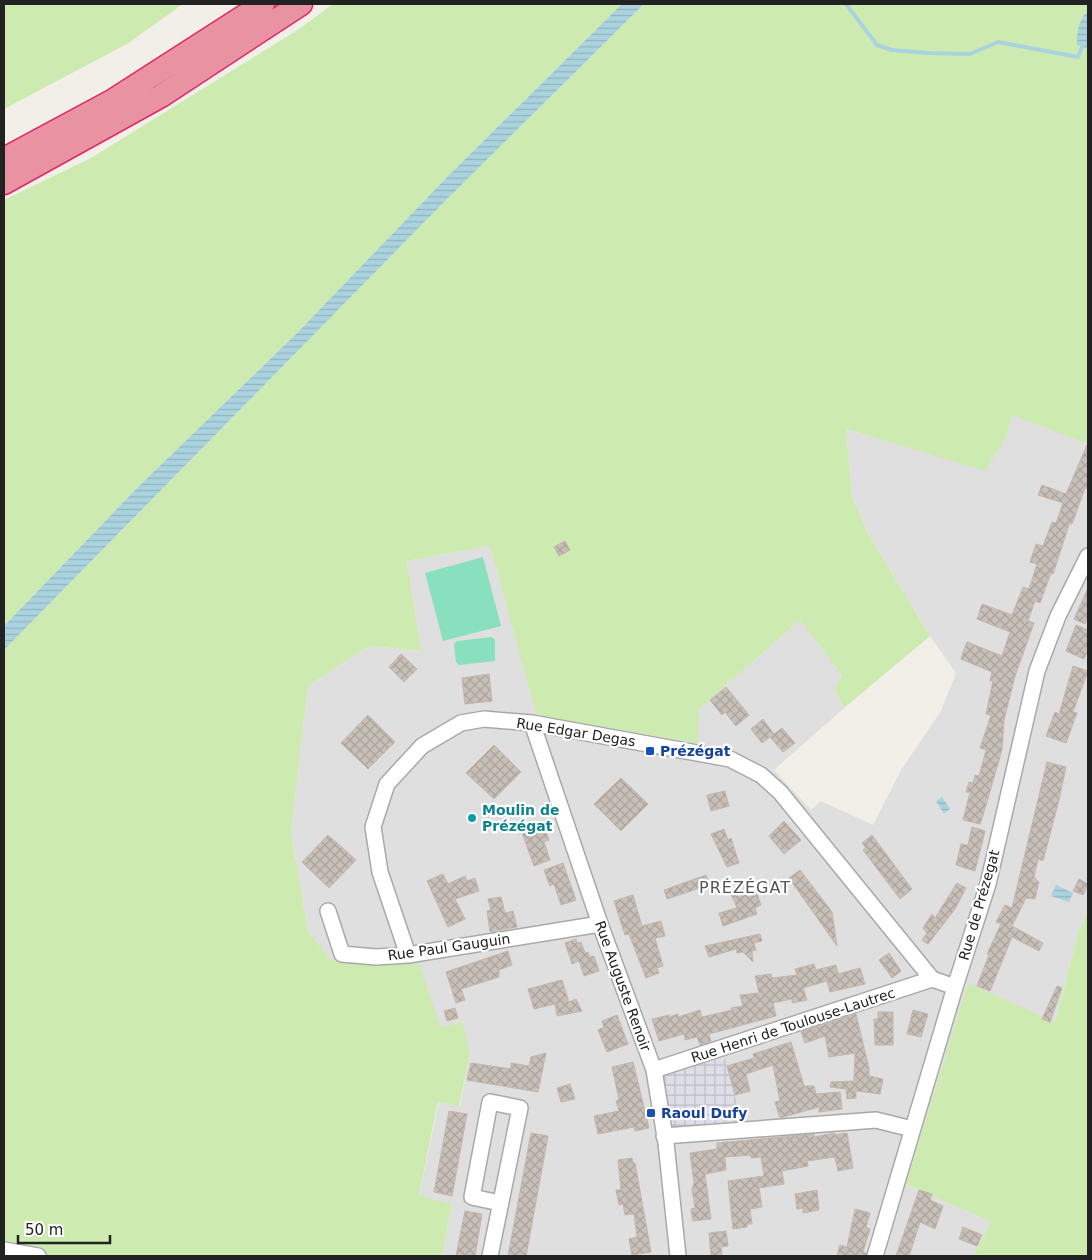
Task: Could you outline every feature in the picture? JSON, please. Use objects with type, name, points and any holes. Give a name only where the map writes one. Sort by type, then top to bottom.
[{"type":"highway","points":[[4,159],[112,101],[263,4]]},
{"type":"highway","points":[[4,183],[161,96],[301,4]]},
{"type":"street","name":"Rue de Prézegat","points":[[875,1256],[955,987],[988,884],[1037,671],[1058,616],[1088,556]]},
{"type":"street","name":"Rue Edgar Degas","points":[[408,956],[380,872],[373,827],[387,784],[422,746],[461,723],[484,720],[532,723],[730,759],[761,775],[780,792],[932,979]]},
{"type":"street","name":"Rue Auguste Renoir","points":[[532,723],[600,924],[654,1070],[678,1256]]},
{"type":"street","name":"Rue Paul Gauguin","points":[[328,911],[342,954],[376,957],[408,956],[600,924]]},
{"type":"street","points":[[932,979],[955,987]]},
{"type":"street","name":"Rue Henri de Toulouse-Lautrec","points":[[654,1070],[932,979]]},
{"type":"street","points":[[490,1256],[520,1108],[490,1102],[472,1197],[500,1203]]},
{"type":"street","points":[[664,1136],[876,1120],[912,1129]]},
{"type":"street","points":[[4,1250],[38,1256]]},
{"type":"shaded area","points":[[1012,414],[1088,444],[1088,909],[1077,937],[1055,1022],[968,984],[906,1184],[991,1222],[973,1256],[442,1256],[452,1205],[419,1196],[439,1102],[460,1106],[470,1054],[461,1021],[441,1029],[348,960],[331,960],[308,931],[291,832],[308,686],[369,646],[420,651],[407,561],[490,546],[538,717],[699,709],[800,620],[842,675],[835,689],[844,708],[774,770],[811,810],[821,801],[873,825],[901,770],[941,711],[956,673],[930,636],[867,532],[852,496],[846,429],[984,470],[1006,437]]},
{"type":"shaded area","points":[[722,1048],[744,1130],[664,1136],[654,1070]]},
{"type":"green space","points":[[4,4],[183,4],[127,44],[4,109]]},
{"type":"green space","points":[[333,4],[622,4],[451,173],[298,332],[138,487],[4,626],[4,200],[91,158],[299,29]]},
{"type":"green space","points":[[644,4],[1088,4],[1088,444],[1012,415],[1006,437],[985,471],[846,429],[852,496],[867,532],[930,636],[844,708],[835,689],[842,675],[800,620],[699,709],[698,743],[537,717],[490,546],[407,561],[421,651],[369,646],[308,686],[291,832],[308,931],[331,960],[418,960],[441,1028],[462,1021],[470,1054],[459,1106],[438,1102],[419,1195],[452,1205],[442,1256],[4,1256],[4,650],[445,201]]},
{"type":"green space","points":[[483,557],[501,626],[443,641],[425,573]]},
{"type":"green space","points":[[492,637],[495,640],[495,661],[459,665],[456,662],[454,644],[457,641]]},
{"type":"green space","points":[[1088,909],[1088,1256],[973,1256],[991,1222],[906,1184],[968,983],[1055,1022],[1077,937]]},
{"type":"water","points":[[622,4],[644,4],[445,201],[4,650],[4,626],[138,487],[298,332],[451,173]]},
{"type":"water","points":[[1087,12],[1088,46],[1086,48],[1077,45],[1077,40],[1080,23]]},
{"type":"water","points":[[942,797],[950,809],[944,814],[936,801]]},
{"type":"water","points":[[1056,885],[1073,893],[1069,902],[1051,896]]},
{"type":"building","points":[[1087,445],[1088,489],[1085,488],[1072,524],[1070,523],[1053,574],[1051,573],[1040,603],[1035,601],[1028,621],[1034,623],[1015,676],[1004,720],[1002,750],[984,812],[980,824],[963,820],[970,792],[966,792],[969,782],[973,783],[975,775],[979,776],[986,750],[980,748],[991,715],[986,714],[993,681],[990,681],[992,672],[961,659],[963,652],[967,642],[1002,656],[1010,632],[977,619],[982,604],[1012,615],[1023,587],[1029,589],[1037,564],[1030,562],[1036,544],[1043,546],[1052,522],[1056,523],[1063,503],[1038,495],[1042,485],[1066,494]]},
{"type":"building","points":[[565,541],[570,550],[559,556],[554,547]]},
{"type":"building","points":[[1088,588],[1088,617],[1085,624],[1074,619]]},
{"type":"building","points":[[1076,625],[1088,630],[1088,650],[1084,659],[1066,651]]},
{"type":"building","points":[[401,654],[417,669],[404,682],[389,667]]},
{"type":"building","points":[[1073,666],[1088,671],[1073,712],[1077,713],[1066,743],[1046,736],[1055,712],[1059,714]]},
{"type":"building","points":[[489,674],[492,701],[465,704],[462,678]]},
{"type":"building","points":[[726,687],[749,715],[736,726],[725,712],[722,715],[710,700]]},
{"type":"building","points":[[368,715],[395,742],[368,769],[341,743]]},
{"type":"building","points":[[763,719],[774,734],[782,728],[795,743],[783,752],[770,737],[762,743],[751,729]]},
{"type":"building","points":[[494,745],[521,772],[494,799],[466,773]]},
{"type":"building","points":[[1047,762],[1066,767],[1059,800],[1043,861],[1038,859],[1034,877],[1039,882],[1035,899],[1026,898],[1012,926],[1043,943],[1039,951],[1012,937],[990,991],[977,986],[989,955],[987,954],[1001,924],[996,922],[1005,905],[1012,908]]},
{"type":"building","points":[[621,778],[648,804],[621,831],[594,804]]},
{"type":"building","points":[[725,791],[729,806],[711,811],[707,795]]},
{"type":"building","points":[[784,821],[801,840],[784,854],[769,836]]},
{"type":"building","points":[[542,822],[549,840],[544,842],[550,860],[534,866],[521,830]]},
{"type":"building","points":[[972,827],[985,831],[975,871],[956,865],[961,844],[968,845]]},
{"type":"building","points":[[724,829],[728,840],[731,838],[739,863],[727,867],[711,834]]},
{"type":"building","points":[[328,835],[356,860],[329,888],[302,862]]},
{"type":"building","points":[[872,835],[912,889],[900,899],[863,850],[866,848],[862,843]]},
{"type":"building","points":[[563,863],[576,900],[561,905],[554,884],[550,886],[544,870]]},
{"type":"building","points":[[800,870],[832,912],[837,946],[789,878]]},
{"type":"building","points":[[443,874],[448,884],[465,876],[467,881],[475,878],[479,891],[455,899],[465,919],[448,927],[427,881]]},
{"type":"building","points":[[706,875],[709,885],[667,899],[664,890]]},
{"type":"building","points":[[1079,879],[1088,884],[1083,895],[1073,891]]},
{"type":"building","points":[[957,883],[966,888],[955,909],[928,944],[922,940],[927,933],[923,928],[932,914],[935,918]]},
{"type":"building","points":[[746,889],[748,897],[757,894],[761,905],[755,908],[757,914],[723,926],[719,913],[737,908],[731,894]]},
{"type":"building","points":[[633,895],[642,926],[661,921],[665,936],[655,938],[663,966],[657,968],[659,973],[646,978],[629,934],[625,935],[614,901]]},
{"type":"building","points":[[501,897],[505,913],[513,911],[517,927],[490,932],[487,911],[491,910],[488,899]]},
{"type":"building","points":[[760,934],[762,941],[754,943],[756,950],[752,951],[753,962],[743,952],[737,953],[736,949],[709,957],[705,946]]},
{"type":"building","points":[[576,939],[577,943],[581,942],[585,953],[588,952],[590,957],[594,956],[599,971],[584,976],[579,961],[572,964],[565,943]]},
{"type":"building","points":[[508,951],[512,965],[499,970],[499,977],[461,989],[465,1000],[456,1003],[446,972]]},
{"type":"building","points":[[889,953],[901,971],[892,978],[879,960]]},
{"type":"building","points":[[814,964],[816,970],[836,965],[838,974],[860,968],[865,984],[830,992],[827,981],[803,988],[807,1000],[792,1003],[792,999],[773,1003],[776,1016],[709,1034],[711,1041],[700,1045],[697,1037],[685,1040],[684,1034],[659,1041],[652,1019],[678,1014],[678,1017],[700,1010],[702,1017],[732,1010],[731,1008],[743,1006],[740,995],[759,993],[755,976],[771,974],[772,978],[797,975],[795,969]]},
{"type":"building","points":[[562,980],[569,1002],[576,999],[582,1011],[557,1016],[555,1004],[534,1009],[528,989]]},
{"type":"building","points":[[1057,986],[1062,988],[1050,1022],[1042,1019]]},
{"type":"building","points":[[455,1008],[458,1018],[447,1021],[444,1011]]},
{"type":"building","points":[[913,1010],[928,1014],[921,1037],[907,1034]]},
{"type":"building","points":[[878,1012],[893,1012],[893,1045],[875,1045],[874,1019],[878,1019]]},
{"type":"building","points":[[856,1014],[869,1068],[869,1076],[883,1079],[880,1094],[856,1091],[856,1098],[847,1099],[846,1089],[830,1087],[831,1082],[854,1081],[855,1053],[829,1057],[825,1036],[805,1043],[801,1032]]},
{"type":"building","points":[[617,1015],[628,1044],[607,1052],[598,1030],[604,1027],[602,1021]]},
{"type":"building","points":[[791,1042],[804,1086],[814,1086],[816,1094],[840,1092],[842,1109],[819,1112],[819,1107],[780,1118],[775,1102],[780,1101],[773,1065],[746,1074],[750,1091],[735,1095],[727,1066],[754,1058],[753,1054]]},
{"type":"building","points":[[546,1053],[538,1092],[467,1080],[471,1063],[511,1069],[511,1063],[529,1066],[531,1057]]},
{"type":"building","points":[[633,1062],[649,1128],[635,1131],[634,1127],[598,1134],[594,1116],[619,1111],[616,1101],[619,1100],[612,1067]]},
{"type":"building","points":[[570,1084],[575,1099],[561,1102],[557,1088]]},
{"type":"building","points":[[449,1111],[467,1114],[452,1196],[434,1192]]},
{"type":"building","points":[[531,1133],[548,1136],[526,1256],[508,1256]]},
{"type":"building","points":[[834,1133],[834,1135],[847,1133],[853,1168],[838,1171],[835,1157],[807,1161],[808,1166],[782,1171],[784,1184],[759,1188],[762,1207],[750,1209],[752,1224],[747,1224],[747,1227],[733,1229],[728,1181],[764,1176],[761,1157],[751,1158],[751,1155],[725,1157],[726,1170],[705,1174],[711,1219],[693,1221],[691,1209],[695,1208],[692,1189],[694,1183],[690,1153],[717,1149],[717,1143],[814,1134],[814,1137]]},
{"type":"building","points":[[632,1158],[633,1163],[635,1163],[651,1252],[632,1255],[629,1239],[637,1237],[634,1214],[625,1215],[623,1204],[619,1205],[616,1190],[621,1190],[618,1160]]},
{"type":"building","points":[[817,1190],[819,1210],[803,1213],[803,1208],[797,1209],[795,1194]]},
{"type":"building","points":[[919,1190],[932,1194],[930,1200],[943,1206],[935,1229],[920,1222],[909,1256],[896,1256]]},
{"type":"building","points":[[855,1209],[870,1213],[866,1227],[870,1229],[863,1252],[866,1253],[866,1256],[837,1256],[840,1245],[847,1247]]},
{"type":"building","points":[[465,1211],[482,1214],[475,1256],[456,1256]]},
{"type":"building","points":[[963,1227],[982,1235],[977,1246],[959,1239]]},
{"type":"building","points":[[726,1231],[728,1246],[721,1247],[722,1256],[711,1256],[709,1233]]},
{"type":"waterway","points":[[846,4],[877,45],[892,50],[970,54],[998,42],[1078,57],[1082,47]]},
{"type":"place","name":"Prézégat","points":[[650,751]]},
{"type":"place","name":"Moulin de Prézégat","points":[[472,818]]},
{"type":"place","name":"Raoul Dufy","points":[[651,1113]]},
{"type":"district","name":"PRÉZÉGAT","points":[[745,887]]}]
